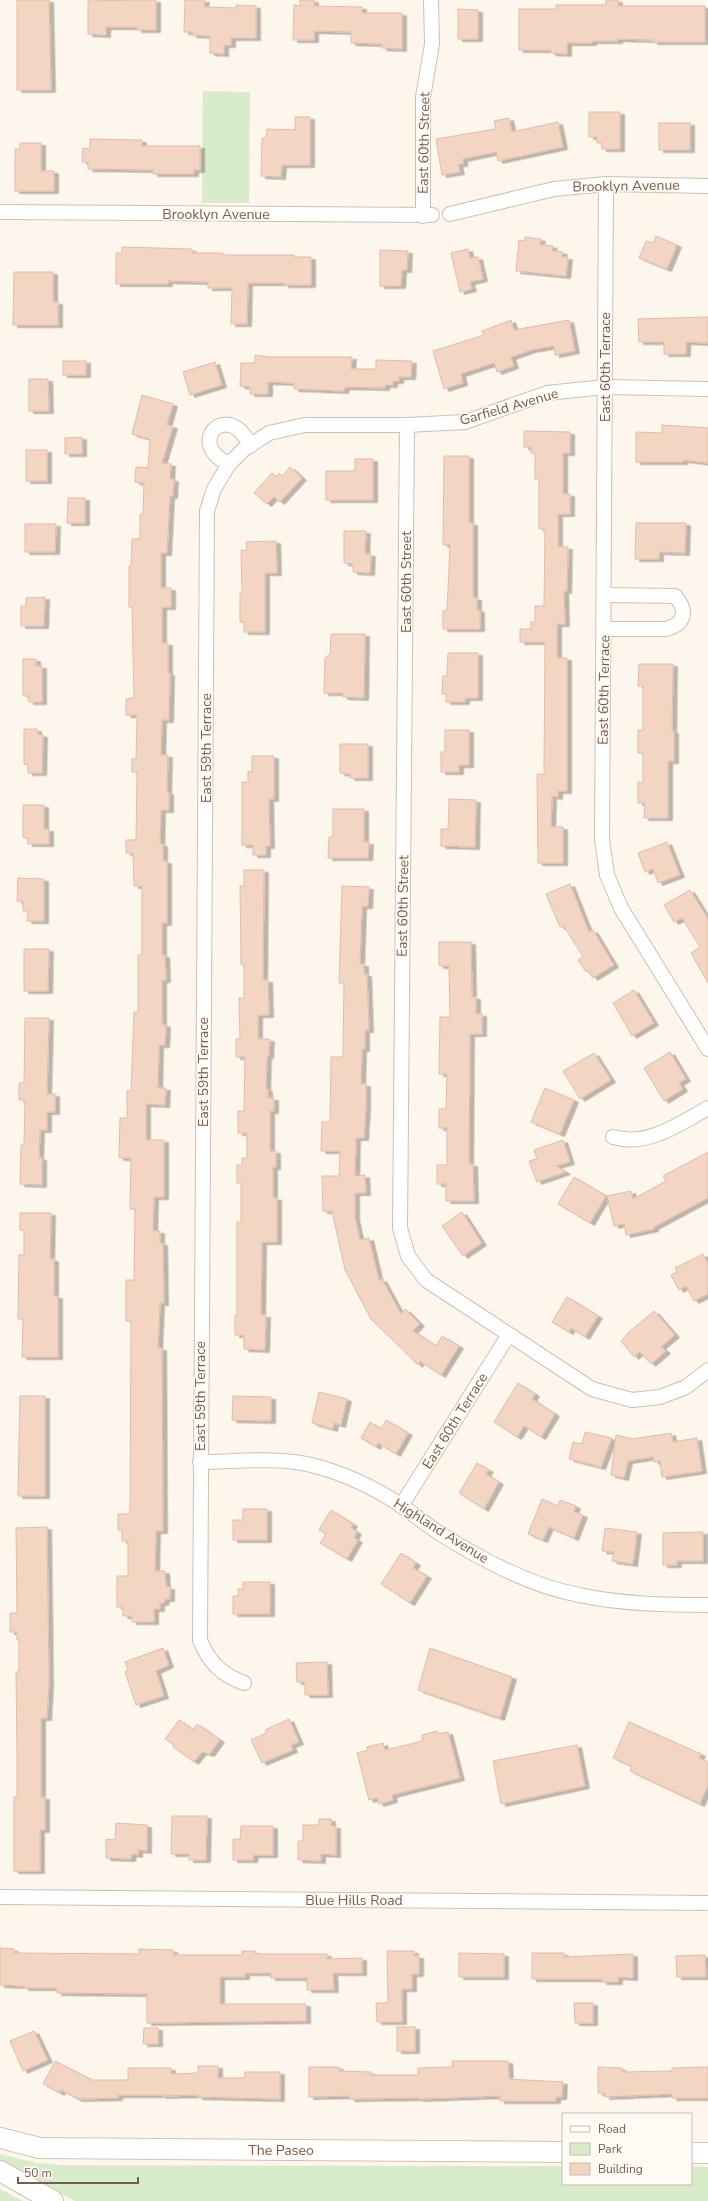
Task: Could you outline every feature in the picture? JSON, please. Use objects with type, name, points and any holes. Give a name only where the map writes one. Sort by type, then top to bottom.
[{"type":"main road","name":"The Paseo","points":[[0,2138],[40,2148],[562,2152]]},
{"type":"main road","points":[[692,2153],[708,2153]]},
{"type":"main road","points":[[0,2171],[53,2201]]},
{"type":"street","name":"East 60th Street","points":[[428,215],[423,96],[432,44],[431,0]]},
{"type":"street","name":"Brooklyn Avenue","points":[[450,214],[554,189],[606,184],[708,186]]},
{"type":"street","name":"East 60th Terrace","points":[[606,184],[604,595],[675,596],[681,604],[684,612],[681,622],[675,627],[666,629],[604,629],[602,839],[607,875],[621,908],[708,1049]]},
{"type":"street","name":"Brooklyn Avenue","points":[[0,212],[428,215]]},
{"type":"street","name":"Garfield Avenue","points":[[247,448],[269,433],[305,425],[407,425],[465,422],[547,393],[605,387],[708,389]]},
{"type":"street","points":[[229,464],[212,454],[209,445],[210,436],[215,428],[223,424],[238,429],[247,448]]},
{"type":"street","name":"East 60th Street","points":[[407,425],[400,1228],[408,1256],[426,1280],[508,1336],[592,1389],[632,1400],[660,1397],[686,1387],[708,1370]]},
{"type":"street","name":"East 59th Terrace","points":[[244,1683],[228,1677],[214,1666],[205,1652],[200,1640],[200,1462],[207,510],[214,489],[229,464],[247,448]]},
{"type":"street","points":[[604,595],[604,629]]},
{"type":"street","points":[[613,1137],[624,1140],[641,1140],[669,1130],[708,1108]]},
{"type":"street","name":"East 60th Terrace","points":[[401,1506],[508,1336]]},
{"type":"street","name":"Highland Avenue","points":[[200,1462],[281,1461],[314,1465],[356,1479],[401,1506],[443,1536],[483,1559],[535,1582],[585,1596],[653,1605],[708,1605]]},
{"type":"street","name":"Blue Hills Road","points":[[0,1897],[708,1902]]},
{"type":"green space","points":[[203,91],[250,92],[249,203],[202,203]]},
{"type":"green space","points":[[0,2154],[37,2163],[60,2165],[562,2166],[562,2185],[692,2185],[692,2166],[708,2167],[708,2201],[75,2201],[0,2162]]},
{"type":"green space","points":[[0,2189],[23,2201],[0,2201]]},
{"type":"building","points":[[17,0],[49,0],[51,90],[17,90]]},
{"type":"building","points":[[156,0],[156,30],[137,30],[137,27],[106,27],[106,35],[88,34],[88,1]]},
{"type":"building","points":[[185,0],[205,0],[204,7],[236,8],[236,5],[256,6],[256,38],[231,38],[231,45],[224,45],[224,54],[210,53],[210,36],[192,35],[192,32],[184,32]]},
{"type":"building","points":[[300,0],[314,0],[314,6],[362,7],[362,13],[402,13],[402,49],[382,48],[382,44],[351,43],[351,32],[314,31],[314,40],[293,40],[294,5],[300,6]]},
{"type":"building","points":[[606,0],[618,0],[618,6],[705,6],[705,42],[653,42],[653,40],[618,39],[618,41],[567,43],[567,54],[551,53],[551,50],[519,50],[519,9],[556,9],[556,5],[606,5]]},
{"type":"building","points":[[458,9],[478,10],[478,39],[458,39]]},
{"type":"building","points":[[589,112],[620,112],[620,149],[602,149],[602,143],[597,143],[597,137],[589,137]]},
{"type":"building","points":[[295,117],[310,117],[310,165],[282,165],[281,177],[261,176],[262,138],[266,138],[267,129],[295,130]]},
{"type":"building","points":[[509,118],[512,132],[558,122],[563,147],[498,161],[496,152],[463,159],[463,164],[458,164],[460,172],[442,175],[436,139],[496,129],[494,121]]},
{"type":"building","points":[[659,123],[690,123],[690,150],[659,150]]},
{"type":"building","points":[[90,139],[142,140],[142,146],[200,146],[200,170],[194,170],[194,174],[153,174],[153,170],[88,169],[88,162],[82,162],[83,148],[90,149]]},
{"type":"building","points":[[20,143],[41,143],[41,171],[54,171],[54,191],[15,191],[15,149],[20,149]]},
{"type":"building","points":[[656,236],[677,245],[667,269],[639,258],[646,241],[653,243]]},
{"type":"building","points":[[525,237],[541,239],[540,245],[553,246],[552,251],[563,252],[562,257],[568,257],[566,276],[516,271],[519,240],[525,241]]},
{"type":"building","points":[[122,247],[192,249],[192,253],[223,253],[223,255],[294,255],[294,257],[311,257],[311,285],[248,283],[247,324],[231,324],[232,288],[208,288],[208,282],[168,281],[168,284],[116,284],[116,253],[122,253]]},
{"type":"building","points":[[468,249],[470,258],[478,257],[483,279],[470,282],[472,289],[460,292],[451,253]]},
{"type":"building","points":[[380,250],[408,251],[407,270],[402,270],[401,286],[380,286]]},
{"type":"building","points":[[14,272],[53,272],[53,302],[58,302],[58,325],[13,325]]},
{"type":"building","points":[[708,317],[708,343],[686,342],[686,354],[664,354],[664,342],[639,342],[638,319]]},
{"type":"building","points":[[511,320],[514,330],[569,320],[575,351],[555,355],[554,346],[531,350],[511,357],[514,366],[497,372],[494,363],[461,374],[463,383],[444,389],[433,351],[484,335],[482,331]]},
{"type":"building","points":[[255,355],[269,357],[352,357],[351,369],[376,369],[376,360],[412,361],[411,377],[399,377],[399,381],[393,381],[393,385],[385,385],[385,388],[345,387],[344,391],[294,389],[294,383],[268,382],[268,394],[250,394],[250,387],[240,386],[241,363],[255,363]]},
{"type":"building","points":[[63,361],[86,361],[86,375],[63,375]]},
{"type":"building","points":[[215,362],[222,385],[190,395],[183,372]]},
{"type":"building","points":[[29,379],[48,379],[49,411],[29,411]]},
{"type":"building","points":[[142,395],[173,404],[167,425],[173,426],[162,463],[171,464],[170,479],[174,479],[173,496],[170,496],[167,553],[161,553],[161,588],[171,588],[171,607],[162,607],[162,643],[168,643],[168,673],[170,673],[169,720],[162,720],[161,755],[168,755],[167,792],[169,792],[169,810],[161,810],[160,844],[163,844],[163,861],[167,861],[167,923],[162,923],[162,955],[165,955],[166,980],[162,980],[162,1024],[166,1025],[165,1045],[159,1045],[158,1088],[166,1088],[165,1105],[146,1104],[146,1140],[164,1140],[164,1197],[154,1197],[153,1231],[160,1231],[160,1243],[163,1243],[164,1303],[160,1303],[158,1348],[162,1348],[163,1531],[156,1531],[155,1571],[165,1571],[166,1587],[170,1587],[170,1599],[165,1599],[164,1603],[160,1603],[160,1609],[154,1609],[154,1622],[132,1622],[132,1616],[123,1616],[123,1607],[117,1607],[117,1576],[128,1576],[128,1541],[122,1541],[122,1530],[118,1530],[118,1514],[130,1514],[131,1321],[126,1321],[126,1280],[134,1280],[135,1209],[130,1209],[131,1158],[119,1158],[120,1118],[127,1118],[127,1091],[131,1091],[134,1012],[138,1012],[138,955],[142,955],[142,886],[134,886],[133,853],[126,853],[126,840],[136,840],[137,772],[132,772],[132,759],[136,759],[137,715],[126,715],[126,699],[134,698],[132,607],[129,607],[129,566],[131,566],[132,539],[140,539],[140,514],[143,514],[144,483],[135,482],[136,467],[148,468],[150,439],[132,434]]},
{"type":"building","points":[[662,425],[708,428],[708,463],[683,460],[683,462],[636,462],[636,432],[662,433]]},
{"type":"building","points":[[524,431],[570,432],[570,453],[563,453],[563,494],[570,494],[570,514],[558,514],[558,547],[568,547],[567,591],[564,591],[565,624],[557,624],[557,658],[567,658],[567,791],[558,791],[558,797],[552,796],[551,827],[563,827],[563,863],[538,863],[537,774],[544,774],[545,642],[520,642],[520,629],[531,629],[531,622],[535,622],[535,606],[544,606],[545,529],[539,529],[539,479],[535,479],[535,453],[531,453],[531,447],[524,447]]},
{"type":"building","points":[[82,437],[82,454],[65,454],[65,438]]},
{"type":"building","points":[[26,450],[47,450],[47,481],[26,481]]},
{"type":"building","points":[[444,456],[469,456],[469,523],[473,523],[473,597],[477,598],[477,610],[480,610],[480,629],[443,629],[443,611],[447,611],[450,545],[443,545]]},
{"type":"building","points":[[355,459],[373,459],[373,500],[326,500],[326,471],[355,471]]},
{"type":"building","points":[[290,467],[302,478],[280,502],[274,497],[267,504],[254,493],[272,473],[276,477],[279,473],[282,476]]},
{"type":"building","points":[[68,498],[85,498],[85,523],[67,523]]},
{"type":"building","points":[[636,523],[686,523],[685,553],[659,552],[659,559],[635,559]]},
{"type":"building","points":[[25,524],[56,524],[55,552],[25,552]]},
{"type":"building","points":[[344,531],[366,531],[365,554],[371,554],[370,573],[353,572],[353,564],[344,563]]},
{"type":"building","points":[[276,541],[277,573],[265,573],[265,632],[244,632],[244,622],[240,622],[240,593],[242,593],[241,550],[247,550],[246,542]]},
{"type":"building","points":[[45,597],[44,626],[21,626],[21,606],[26,606],[26,598]]},
{"type":"building","points":[[331,634],[365,634],[364,698],[343,697],[343,693],[324,693],[325,658],[330,654]]},
{"type":"building","points":[[448,653],[478,653],[478,698],[465,698],[465,702],[446,702],[446,694],[442,694],[443,676],[447,676]]},
{"type":"building","points":[[23,659],[36,659],[36,666],[42,666],[42,702],[29,702],[29,696],[23,696]]},
{"type":"building","points":[[639,664],[673,664],[672,731],[674,731],[674,761],[668,761],[668,818],[644,818],[645,803],[638,803],[638,782],[643,783],[643,753],[638,753],[638,730],[643,730],[643,686],[638,686]]},
{"type":"building","points":[[24,729],[37,729],[37,734],[43,735],[42,773],[28,773],[28,765],[24,764]]},
{"type":"building","points":[[445,730],[469,730],[469,765],[459,765],[459,772],[441,772],[441,752],[445,752]]},
{"type":"building","points":[[340,744],[368,744],[368,778],[350,778],[350,774],[340,773]]},
{"type":"building","points":[[252,756],[274,756],[274,799],[269,799],[270,846],[266,846],[266,855],[253,855],[253,845],[242,845],[242,782],[248,782],[248,771],[252,772]]},
{"type":"building","points":[[449,799],[476,800],[475,847],[441,846],[441,829],[448,829]]},
{"type":"building","points":[[23,805],[44,805],[44,829],[49,829],[49,844],[28,844],[28,838],[23,838]]},
{"type":"building","points":[[333,809],[364,809],[364,842],[369,842],[368,858],[328,858],[329,837],[333,837]]},
{"type":"building","points":[[667,842],[680,875],[658,883],[653,869],[645,872],[638,853]]},
{"type":"building","points":[[244,870],[264,870],[263,980],[268,980],[269,1015],[258,1015],[258,1039],[270,1039],[269,1056],[267,1056],[266,1089],[268,1089],[268,1098],[274,1098],[274,1111],[270,1111],[270,1151],[276,1151],[276,1167],[273,1167],[273,1198],[277,1198],[277,1242],[262,1242],[261,1315],[266,1315],[265,1350],[244,1349],[244,1335],[235,1335],[235,1315],[237,1315],[237,1222],[241,1222],[241,1183],[237,1183],[237,1165],[242,1165],[242,1158],[247,1158],[247,1133],[238,1133],[238,1111],[244,1111],[245,1057],[236,1057],[236,1039],[240,1039],[239,998],[244,998],[244,964],[241,964],[240,886],[244,886]]},
{"type":"building","points":[[18,878],[44,879],[44,921],[27,921],[28,911],[23,911],[23,901],[17,901]]},
{"type":"building","points":[[570,884],[589,932],[593,930],[614,965],[593,978],[588,970],[586,972],[578,960],[583,957],[564,926],[560,927],[546,894]]},
{"type":"building","points":[[342,886],[369,887],[368,906],[362,906],[360,964],[364,964],[364,974],[367,974],[369,1030],[365,1030],[365,1049],[362,1049],[361,1084],[366,1084],[366,1106],[364,1138],[356,1138],[355,1176],[365,1175],[366,1193],[355,1193],[355,1218],[360,1240],[369,1238],[379,1280],[382,1279],[401,1314],[405,1309],[420,1324],[413,1331],[436,1346],[442,1336],[459,1346],[441,1375],[420,1361],[418,1365],[371,1319],[345,1270],[332,1211],[323,1211],[322,1176],[339,1176],[340,1151],[321,1151],[322,1122],[330,1122],[331,1057],[343,1057],[344,983],[339,983]]},
{"type":"building","points":[[690,890],[708,919],[708,983],[691,953],[700,947],[682,918],[674,922],[664,905]]},
{"type":"building","points":[[439,942],[471,942],[472,997],[476,997],[476,1014],[482,1014],[482,1034],[470,1034],[469,1164],[473,1164],[474,1201],[446,1201],[446,1184],[437,1184],[437,1165],[447,1165],[447,1128],[439,1128],[439,1109],[446,1109],[447,1074],[439,1074],[440,1017],[450,1017],[449,966],[439,966]]},
{"type":"building","points":[[24,949],[49,949],[48,991],[24,991]]},
{"type":"building","points":[[634,990],[654,1023],[632,1036],[613,1003]]},
{"type":"building","points":[[25,1018],[49,1018],[47,1094],[55,1094],[55,1112],[47,1112],[47,1130],[40,1130],[39,1158],[42,1158],[42,1185],[20,1184],[21,1145],[24,1145],[25,1100],[19,1100],[19,1083],[24,1083]]},
{"type":"building","points":[[670,1052],[686,1079],[679,1083],[683,1089],[664,1101],[644,1068]]},
{"type":"building","points":[[594,1053],[611,1080],[580,1099],[563,1071]]},
{"type":"building","points":[[545,1088],[574,1100],[560,1134],[531,1122]]},
{"type":"building","points":[[563,1140],[570,1162],[556,1166],[566,1172],[537,1182],[529,1161],[537,1159],[534,1150]]},
{"type":"building","points":[[708,1152],[708,1198],[654,1227],[654,1229],[626,1235],[624,1224],[614,1226],[607,1196],[631,1191],[633,1199],[666,1181],[663,1176]]},
{"type":"building","points":[[574,1177],[606,1196],[590,1223],[558,1204]]},
{"type":"building","points":[[462,1212],[482,1243],[463,1256],[442,1226]]},
{"type":"building","points":[[20,1213],[51,1213],[50,1259],[54,1259],[54,1296],[58,1296],[58,1357],[22,1357],[23,1319],[18,1319],[19,1255],[24,1255],[24,1230],[20,1230]]},
{"type":"building","points":[[703,1254],[708,1264],[708,1294],[694,1301],[686,1286],[679,1290],[671,1275],[677,1272],[675,1268]]},
{"type":"building","points":[[567,1297],[598,1316],[585,1337],[571,1328],[569,1332],[552,1322]]},
{"type":"building","points":[[654,1311],[675,1335],[661,1347],[666,1351],[651,1364],[640,1352],[634,1357],[621,1341],[628,1333]]},
{"type":"building","points":[[518,1383],[535,1394],[532,1399],[555,1414],[541,1437],[524,1426],[517,1437],[494,1422]]},
{"type":"building","points":[[319,1392],[347,1399],[341,1425],[334,1423],[333,1429],[312,1423]]},
{"type":"building","points":[[20,1396],[45,1396],[45,1496],[18,1496]]},
{"type":"building","points":[[233,1396],[271,1397],[271,1421],[232,1420]]},
{"type":"building","points":[[386,1420],[408,1433],[396,1454],[378,1443],[376,1447],[361,1438],[370,1422],[381,1429]]},
{"type":"building","points":[[585,1432],[612,1438],[601,1467],[569,1459],[573,1442],[582,1444]]},
{"type":"building","points":[[671,1433],[673,1442],[697,1438],[702,1471],[662,1477],[660,1461],[654,1462],[653,1457],[628,1461],[624,1478],[611,1475],[616,1435],[632,1439]]},
{"type":"building","points":[[477,1463],[489,1470],[486,1474],[499,1482],[484,1509],[459,1493]]},
{"type":"building","points":[[542,1499],[558,1506],[560,1500],[576,1506],[574,1512],[583,1515],[574,1538],[549,1527],[543,1540],[528,1534]]},
{"type":"building","points":[[243,1509],[267,1509],[267,1540],[233,1540],[233,1520],[243,1520]]},
{"type":"building","points":[[331,1510],[353,1524],[351,1528],[357,1532],[354,1538],[358,1540],[347,1559],[320,1543],[326,1534],[319,1530]]},
{"type":"building","points":[[47,1527],[49,1683],[47,1718],[41,1718],[41,1797],[45,1797],[45,1830],[40,1830],[40,1871],[14,1871],[14,1797],[17,1797],[16,1672],[19,1672],[19,1640],[17,1640],[17,1632],[10,1632],[10,1613],[17,1613],[16,1528]]},
{"type":"building","points":[[605,1528],[637,1532],[633,1564],[612,1561],[614,1552],[602,1551]]},
{"type":"building","points":[[703,1532],[703,1561],[677,1561],[677,1565],[663,1565],[663,1533]]},
{"type":"building","points":[[401,1553],[416,1563],[413,1568],[427,1576],[410,1603],[381,1584]]},
{"type":"building","points":[[243,1582],[270,1582],[270,1614],[233,1614],[233,1596],[238,1596],[238,1589],[243,1589]]},
{"type":"building","points":[[163,1648],[169,1665],[156,1671],[164,1696],[136,1705],[125,1672],[128,1671],[125,1662]]},
{"type":"building","points":[[430,1648],[512,1677],[500,1718],[418,1690]]},
{"type":"building","points":[[327,1662],[328,1695],[305,1695],[305,1682],[297,1682],[296,1663]]},
{"type":"building","points":[[289,1719],[299,1742],[291,1745],[293,1750],[262,1763],[251,1740],[266,1733],[265,1730]]},
{"type":"building","points":[[179,1720],[193,1730],[197,1724],[220,1740],[210,1754],[202,1752],[194,1762],[173,1747],[174,1745],[165,1739]]},
{"type":"building","points":[[629,1722],[701,1754],[699,1758],[708,1762],[708,1785],[700,1804],[630,1771],[632,1766],[613,1758]]},
{"type":"building","points":[[437,1731],[438,1734],[448,1732],[460,1778],[392,1795],[393,1800],[379,1804],[377,1798],[369,1800],[357,1753],[368,1750],[367,1747],[383,1743],[385,1750],[423,1741],[422,1735]]},
{"type":"building","points":[[577,1745],[585,1786],[501,1804],[493,1761]]},
{"type":"building","points":[[172,1816],[207,1816],[206,1860],[189,1860],[189,1854],[171,1854]]},
{"type":"building","points":[[319,1819],[331,1819],[331,1826],[336,1826],[336,1855],[321,1854],[321,1861],[298,1860],[298,1841],[303,1841],[303,1825],[319,1825]]},
{"type":"building","points":[[116,1823],[147,1825],[147,1851],[138,1850],[138,1855],[132,1854],[131,1859],[106,1858],[106,1839],[115,1840]]},
{"type":"building","points":[[241,1826],[273,1826],[273,1855],[254,1855],[253,1860],[233,1860],[233,1839],[240,1839]]},
{"type":"building","points":[[0,1948],[14,1949],[14,1953],[139,1954],[139,1949],[173,1950],[173,1955],[242,1955],[242,1951],[255,1951],[255,1954],[327,1954],[327,1959],[362,1958],[362,1973],[333,1973],[334,1990],[307,1990],[307,1978],[271,1978],[271,1973],[245,1973],[245,1977],[220,1977],[220,2004],[306,2004],[306,2021],[147,2023],[147,1994],[57,1993],[57,1988],[24,1988],[24,1986],[0,1985]]},
{"type":"building","points":[[387,1951],[414,1951],[414,1956],[419,1956],[419,1974],[412,1974],[412,1989],[402,1989],[402,2022],[377,2022],[376,2003],[388,2003]]},
{"type":"building","points":[[459,1953],[504,1954],[504,1977],[459,1977]]},
{"type":"building","points":[[532,1953],[564,1953],[564,1957],[633,1954],[633,1978],[618,1977],[618,1982],[602,1982],[602,1979],[532,1979]]},
{"type":"building","points":[[705,1955],[706,1977],[677,1977],[676,1956]]},
{"type":"building","points":[[574,2003],[593,2003],[593,2023],[575,2023]]},
{"type":"building","points":[[397,2027],[415,2027],[415,2051],[397,2051]]},
{"type":"building","points":[[144,2028],[158,2028],[158,2044],[143,2044]]},
{"type":"building","points":[[34,2031],[48,2060],[23,2071],[10,2041]]},
{"type":"building","points":[[55,2061],[92,2080],[128,2080],[128,2068],[171,2068],[171,2074],[198,2073],[198,2066],[218,2066],[218,2078],[245,2078],[245,2072],[280,2072],[280,2099],[198,2097],[198,2095],[118,2095],[118,2098],[78,2099],[61,2090],[60,2093],[43,2084]]},
{"type":"building","points":[[452,2061],[508,2061],[509,2079],[563,2082],[562,2097],[556,2097],[556,2101],[500,2101],[500,2096],[419,2099],[350,2099],[350,2096],[309,2097],[309,2067],[339,2067],[339,2071],[371,2072],[371,2075],[418,2075],[418,2068],[453,2067]]},
{"type":"building","points":[[598,2067],[622,2068],[622,2072],[672,2071],[672,2068],[708,2067],[708,2098],[672,2098],[672,2094],[605,2097],[605,2093],[598,2093]]}]
